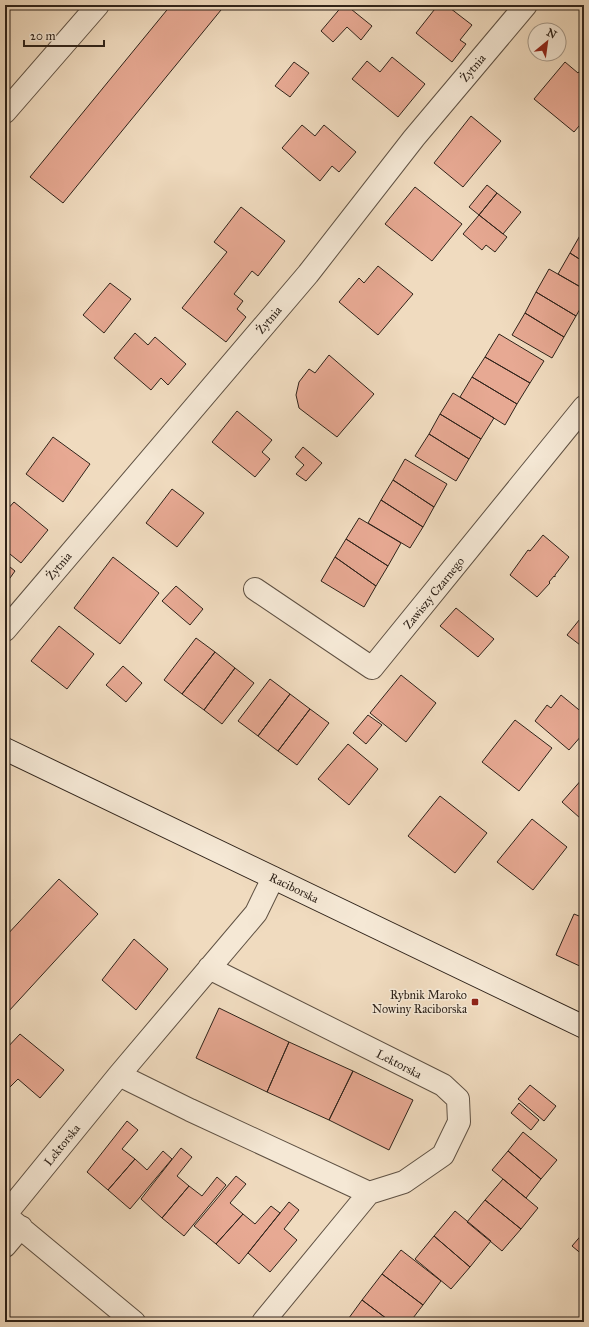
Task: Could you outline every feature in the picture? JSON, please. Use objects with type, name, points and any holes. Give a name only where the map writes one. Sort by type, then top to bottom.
[{"type":"street","points":[[5,112],[98,5]]},
{"type":"street","name":"Żytnia","points":[[5,630],[308,274],[414,138],[526,5]]},
{"type":"street","name":"Zawiszy Czarnego","points":[[255,589],[372,668],[584,407]]},
{"type":"street","name":"Raciborska","points":[[5,749],[584,1027]]},
{"type":"street","name":"Lektorska","points":[[5,1246],[10,1219],[119,1075],[256,914],[273,878]]},
{"type":"street","name":"Lektorska","points":[[209,968],[443,1086],[458,1099],[459,1122],[443,1155],[404,1182],[369,1193]]},
{"type":"street","points":[[119,1075],[190,1110],[369,1193],[263,1322]]},
{"type":"street","points":[[10,1219],[134,1322]]},
{"type":"building","points":[[171,5],[214,5],[221,10],[63,203],[30,177]]},
{"type":"building","points":[[343,5],[346,5],[372,26],[361,40],[347,27],[333,42],[321,31]]},
{"type":"building","points":[[438,5],[446,5],[472,25],[460,40],[466,44],[452,62],[416,33]]},
{"type":"building","points":[[392,57],[425,84],[398,117],[352,79],[367,61],[380,72]]},
{"type":"building","points":[[294,62],[309,73],[290,97],[275,86]]},
{"type":"building","points":[[565,62],[578,73],[584,66],[584,120],[574,132],[534,99]]},
{"type":"building","points":[[471,116],[501,141],[463,187],[434,163]]},
{"type":"building","points":[[302,125],[315,136],[324,125],[356,152],[339,172],[332,166],[320,181],[282,148]]},
{"type":"building","points":[[487,185],[497,193],[479,215],[469,207]]},
{"type":"building","points":[[415,187],[462,224],[432,261],[385,224]]},
{"type":"building","points":[[497,193],[521,212],[503,234],[479,215]]},
{"type":"building","points":[[241,207],[285,241],[258,276],[252,271],[234,294],[243,301],[237,309],[246,317],[226,342],[182,308],[227,252],[214,242]]},
{"type":"building","points":[[479,215],[507,237],[495,252],[486,245],[482,250],[463,234]]},
{"type":"building","points":[[582,232],[584,234],[584,262],[570,253]]},
{"type":"building","points":[[570,253],[584,262],[584,289],[558,274]]},
{"type":"building","points":[[378,266],[413,294],[378,335],[339,302],[359,278],[364,283]]},
{"type":"building","points":[[549,269],[584,289],[584,302],[576,316],[536,292]]},
{"type":"building","points":[[110,283],[131,299],[104,333],[83,315]]},
{"type":"building","points":[[536,292],[576,316],[564,337],[525,313]]},
{"type":"building","points":[[525,313],[564,337],[552,358],[512,335]]},
{"type":"building","points":[[135,333],[148,345],[155,337],[186,364],[168,385],[161,378],[151,390],[114,358]]},
{"type":"building","points":[[499,334],[544,361],[530,383],[485,357]]},
{"type":"building","points":[[329,355],[374,394],[337,437],[299,408],[296,395],[299,382],[309,369],[315,373]]},
{"type":"building","points":[[485,357],[530,383],[517,404],[472,377]]},
{"type":"building","points":[[472,377],[517,404],[505,425],[460,397]]},
{"type":"building","points":[[453,393],[494,418],[481,439],[440,414]]},
{"type":"building","points":[[237,411],[272,440],[262,452],[270,459],[255,477],[212,442]]},
{"type":"building","points":[[440,414],[481,439],[469,459],[429,434]]},
{"type":"building","points":[[429,434],[469,459],[456,481],[415,456]]},
{"type":"building","points":[[53,437],[90,464],[63,502],[26,474]]},
{"type":"building","points":[[303,447],[322,463],[306,481],[296,474],[304,465],[295,457]]},
{"type":"building","points":[[405,459],[447,484],[434,507],[393,480]]},
{"type":"building","points":[[393,480],[434,507],[423,527],[381,500]]},
{"type":"building","points":[[172,489],[204,513],[177,547],[146,523]]},
{"type":"building","points":[[381,500],[423,527],[410,548],[368,523]]},
{"type":"building","points":[[14,502],[48,530],[21,563],[5,550],[5,512]]},
{"type":"building","points":[[359,518],[401,543],[388,566],[346,539]]},
{"type":"building","points":[[543,535],[569,557],[555,577],[554,576],[549,582],[550,583],[537,597],[510,575],[528,550],[530,551]]},
{"type":"building","points":[[346,539],[388,566],[376,586],[335,557]]},
{"type":"building","points":[[113,557],[159,593],[120,644],[74,608]]},
{"type":"building","points":[[335,557],[376,586],[364,607],[321,581]]},
{"type":"building","points":[[5,563],[15,571],[5,585]]},
{"type":"building","points":[[176,586],[203,609],[190,625],[162,601]]},
{"type":"building","points":[[456,608],[494,639],[478,657],[440,626]]},
{"type":"building","points":[[584,614],[584,648],[567,635]]},
{"type":"building","points":[[59,626],[94,654],[67,689],[31,661]]},
{"type":"building","points":[[196,638],[215,652],[182,694],[164,680]]},
{"type":"building","points":[[215,652],[235,668],[204,710],[182,694]]},
{"type":"building","points":[[123,666],[142,683],[126,702],[106,685]]},
{"type":"building","points":[[235,668],[254,683],[222,724],[204,710]]},
{"type":"building","points":[[401,675],[436,703],[406,742],[370,713]]},
{"type":"building","points":[[270,679],[290,694],[258,736],[238,721]]},
{"type":"building","points":[[290,694],[310,709],[278,751],[258,736]]},
{"type":"building","points":[[561,695],[584,714],[584,736],[582,735],[569,750],[535,721],[547,705],[551,708]]},
{"type":"building","points":[[310,709],[329,723],[297,765],[278,751]]},
{"type":"building","points":[[368,715],[382,725],[366,744],[353,733]]},
{"type":"building","points":[[515,720],[552,748],[519,791],[482,762]]},
{"type":"building","points":[[348,744],[378,769],[349,805],[318,779]]},
{"type":"building","points":[[583,778],[584,813],[580,818],[562,802]]},
{"type":"building","points":[[440,796],[487,833],[455,873],[408,836]]},
{"type":"building","points":[[532,819],[567,847],[533,890],[497,862]]},
{"type":"building","points":[[59,879],[98,914],[8,1012],[5,1009],[5,937]]},
{"type":"building","points":[[574,914],[584,918],[584,968],[556,955]]},
{"type":"building","points":[[134,939],[168,969],[136,1010],[102,980]]},
{"type":"building","points":[[219,1008],[289,1042],[267,1092],[196,1058]]},
{"type":"building","points":[[20,1034],[64,1070],[40,1098],[18,1079],[5,1092],[5,1050]]},
{"type":"building","points":[[289,1042],[353,1071],[329,1120],[267,1092]]},
{"type":"building","points":[[353,1071],[413,1100],[389,1150],[329,1120]]},
{"type":"building","points":[[530,1085],[556,1106],[544,1121],[518,1099]]},
{"type":"building","points":[[519,1103],[539,1120],[531,1130],[511,1113]]},
{"type":"building","points":[[127,1121],[138,1130],[122,1149],[135,1159],[108,1190],[87,1172]]},
{"type":"building","points":[[523,1132],[557,1160],[541,1179],[508,1151]]},
{"type":"building","points":[[181,1148],[192,1157],[177,1176],[189,1186],[162,1218],[141,1199]]},
{"type":"building","points":[[163,1151],[172,1159],[130,1209],[108,1190],[135,1159],[147,1170]]},
{"type":"building","points":[[508,1151],[541,1179],[526,1198],[492,1170]]},
{"type":"building","points":[[236,1176],[246,1184],[230,1203],[243,1214],[216,1244],[194,1226]]},
{"type":"building","points":[[217,1177],[226,1185],[184,1236],[162,1218],[189,1186],[202,1196]]},
{"type":"building","points":[[503,1179],[538,1208],[521,1229],[485,1200]]},
{"type":"building","points":[[485,1200],[521,1229],[502,1251],[467,1222]]},
{"type":"building","points":[[289,1202],[299,1210],[284,1229],[297,1240],[270,1272],[248,1253]]},
{"type":"building","points":[[271,1206],[280,1213],[239,1264],[216,1244],[243,1214],[255,1224]]},
{"type":"building","points":[[455,1211],[491,1241],[470,1267],[434,1236]]},
{"type":"building","points":[[584,1232],[584,1256],[572,1246]]},
{"type":"building","points":[[434,1236],[470,1267],[451,1289],[415,1259]]},
{"type":"building","points":[[401,1250],[441,1281],[423,1305],[382,1274]]},
{"type":"building","points":[[382,1274],[423,1305],[410,1322],[391,1322],[362,1300]]},
{"type":"building","points":[[362,1300],[391,1322],[346,1322]]},
{"type":"place","name":"Rybnik Maroko Nowiny Raciborska","points":[[475,1002]]}]
